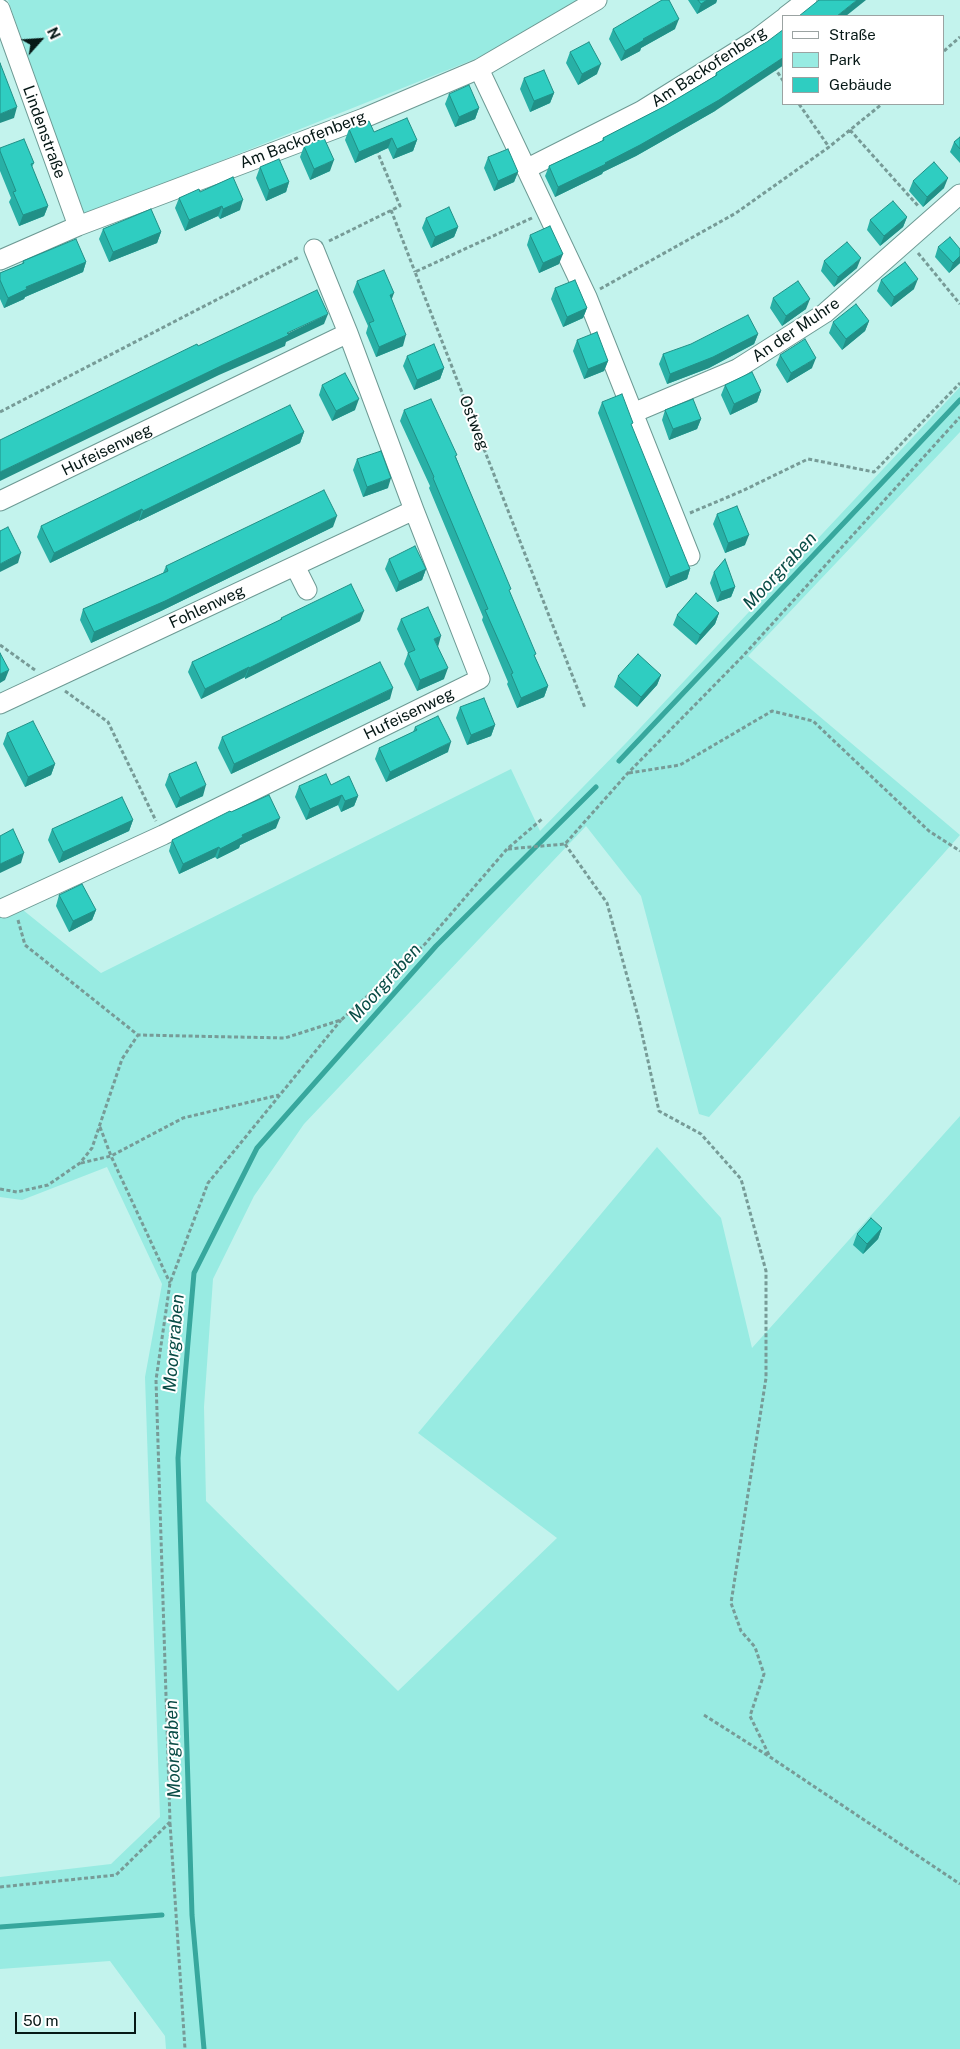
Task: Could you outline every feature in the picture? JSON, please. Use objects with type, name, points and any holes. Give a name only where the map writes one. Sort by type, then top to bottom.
[{"type":"street","name":"Am Backofenberg","points":[[0,260],[78,226],[364,118],[479,69],[597,0]]},
{"type":"street","name":"Am Backofenberg","points":[[788,15],[807,0]]},
{"type":"street","name":"Lindenstraße","points":[[0,9],[78,226]]},
{"type":"street","name":"Am Backofenberg","points":[[526,169],[641,111],[755,40],[782,19]]},
{"type":"street","points":[[479,69],[587,297],[690,556]]},
{"type":"street","name":"An der Muhre","points":[[633,413],[745,364],[825,313],[960,194]]},
{"type":"street","name":"Hufeisenweg","points":[[7,911],[480,679],[314,249]]},
{"type":"street","name":"Hufeisenweg","points":[[0,501],[348,333]]},
{"type":"street","name":"Fohlenweg","points":[[0,704],[414,510]]},
{"type":"street","points":[[295,566],[307,590]]},
{"type":"path","points":[[945,50],[960,37]]},
{"type":"path","points":[[755,40],[782,79]]},
{"type":"path","points":[[800,105],[829,147]]},
{"type":"path","points":[[587,297],[736,213],[829,147],[881,105]]},
{"type":"path","points":[[850,130],[931,221]]},
{"type":"path","points":[[0,412],[400,206],[375,144]]},
{"type":"path","name":"Ostweg","points":[[391,210],[585,708]]},
{"type":"path","points":[[415,272],[546,211]]},
{"type":"path","points":[[908,241],[960,304]]},
{"type":"path","points":[[675,518],[742,491],[808,459],[874,472],[960,383]]},
{"type":"path","points":[[507,849],[565,844],[628,774],[743,656],[960,417]]},
{"type":"path","points":[[0,645],[108,722],[163,835]]},
{"type":"path","points":[[628,774],[680,765],[772,711],[813,722],[929,831],[960,851]]},
{"type":"path","points":[[185,2049],[170,1822],[156,1380],[170,1283],[208,1183],[341,1020],[425,944],[507,849],[542,819]]},
{"type":"path","points":[[565,844],[607,903],[639,1020],[659,1111],[701,1134],[741,1180],[766,1271],[766,1378],[731,1602],[740,1631],[755,1647],[764,1674],[750,1716],[770,1757]]},
{"type":"path","points":[[7,911],[25,945],[138,1035],[285,1038],[341,1020]]},
{"type":"path","points":[[0,1189],[17,1192],[48,1184],[80,1163],[92,1148],[122,1059],[138,1035]]},
{"type":"path","points":[[80,1163],[111,1156],[183,1118],[280,1095]]},
{"type":"path","points":[[100,1127],[111,1156],[170,1283]]},
{"type":"path","points":[[704,1715],[960,1884]]},
{"type":"path","points":[[0,1887],[116,1875],[170,1822]]},
{"type":"green space","points":[[8,0],[580,0],[480,57],[83,216]]},
{"type":"green space","points":[[960,387],[960,432],[748,656],[960,835],[709,1117],[699,1114],[641,896],[586,826],[304,1124],[254,1196],[213,1279],[204,1407],[206,1501],[398,1691],[557,1538],[418,1433],[657,1147],[721,1218],[752,1348],[960,1116],[960,2049],[166,2049],[165,2036],[110,1961],[0,1969],[0,1877],[111,1864],[160,1817],[145,1377],[162,1284],[107,1167],[22,1200],[0,1197],[0,916],[23,910],[101,973],[511,769],[540,831],[626,743]]},
{"type":"building","points":[[662,0],[669,0],[679,19],[625,51],[613,29]]},
{"type":"building","points":[[698,0],[707,0],[701,4]]},
{"type":"building","points":[[819,0],[857,0],[838,15],[800,15]]},
{"type":"building","points":[[782,30],[782,58],[719,100],[606,164],[558,187],[549,166],[604,140],[603,138],[665,106],[717,75],[716,73]]},
{"type":"building","points":[[589,42],[601,64],[582,74],[570,52]]},
{"type":"building","points":[[0,63],[17,107],[0,114]]},
{"type":"building","points":[[544,70],[554,93],[534,101],[524,78]]},
{"type":"building","points":[[469,85],[479,108],[459,117],[449,94]]},
{"type":"building","points":[[407,118],[417,140],[397,149],[392,138],[359,152],[349,129],[369,121],[374,132]]},
{"type":"building","points":[[960,137],[960,149],[954,142]]},
{"type":"building","points":[[324,138],[334,160],[314,169],[304,146]]},
{"type":"building","points":[[24,139],[34,163],[31,164],[48,206],[23,215],[13,192],[16,191],[0,148]]},
{"type":"building","points":[[508,149],[518,172],[498,181],[488,157]]},
{"type":"building","points":[[279,159],[289,182],[269,190],[260,167]]},
{"type":"building","points":[[934,162],[948,178],[927,197],[913,181]]},
{"type":"building","points":[[233,177],[243,200],[223,209],[222,206],[189,220],[179,198],[199,189],[200,192]]},
{"type":"building","points":[[893,201],[907,217],[884,236],[870,220]]},
{"type":"building","points":[[449,207],[458,227],[435,237],[426,218]]},
{"type":"building","points":[[151,209],[161,232],[113,252],[103,229]]},
{"type":"building","points":[[550,226],[563,254],[543,263],[530,235]]},
{"type":"building","points":[[950,237],[960,249],[960,256],[953,263],[938,247]]},
{"type":"building","points":[[76,239],[86,262],[26,287],[27,289],[8,298],[0,280],[0,273],[24,263],[23,261]]},
{"type":"building","points":[[847,242],[861,258],[838,277],[824,261]]},
{"type":"building","points":[[905,262],[918,279],[894,297],[881,280]]},
{"type":"building","points":[[384,270],[394,293],[390,295],[406,335],[379,347],[369,323],[374,321],[357,281]]},
{"type":"building","points":[[575,280],[587,308],[567,317],[555,288]]},
{"type":"building","points":[[798,281],[810,299],[786,316],[773,298]]},
{"type":"building","points":[[317,290],[328,314],[287,333],[289,335],[0,472],[0,440],[197,344],[198,346]]},
{"type":"building","points":[[856,304],[869,321],[846,339],[833,322]]},
{"type":"building","points":[[748,315],[758,334],[713,357],[670,374],[663,354],[691,344]]},
{"type":"building","points":[[597,332],[608,361],[588,369],[577,340]]},
{"type":"building","points":[[805,339],[816,358],[791,373],[780,355]]},
{"type":"building","points":[[434,344],[444,368],[417,380],[407,356]]},
{"type":"building","points":[[752,372],[761,391],[734,404],[725,385]]},
{"type":"building","points":[[345,373],[359,399],[336,411],[322,385]]},
{"type":"building","points":[[622,394],[633,423],[631,424],[690,569],[670,577],[602,402]]},
{"type":"building","points":[[431,399],[457,455],[455,456],[511,589],[509,590],[548,686],[521,698],[511,674],[513,673],[485,610],[488,609],[434,477],[404,410]]},
{"type":"building","points":[[693,399],[701,419],[673,429],[665,410]]},
{"type":"building","points":[[290,405],[304,432],[54,553],[41,526]]},
{"type":"building","points":[[381,451],[391,478],[367,487],[357,459]]},
{"type":"building","points":[[324,490],[337,516],[165,601],[94,632],[83,609],[168,571],[166,566]]},
{"type":"building","points":[[737,506],[749,535],[728,543],[717,514]]},
{"type":"building","points":[[8,527],[21,553],[0,564],[0,531]]},
{"type":"building","points":[[415,546],[426,569],[399,582],[389,559]]},
{"type":"building","points":[[725,559],[735,587],[721,592],[714,572]]},
{"type":"building","points":[[351,584],[364,611],[205,689],[192,662]]},
{"type":"building","points":[[696,593],[719,613],[700,635],[677,615]]},
{"type":"building","points":[[428,607],[441,636],[434,639],[448,668],[420,680],[408,653],[415,650],[401,619]]},
{"type":"building","points":[[0,653],[9,670],[0,674]]},
{"type":"building","points":[[638,654],[661,675],[641,697],[618,676]]},
{"type":"building","points":[[380,662],[393,688],[234,764],[222,737]]},
{"type":"building","points":[[484,698],[495,725],[471,735],[460,707]]},
{"type":"building","points":[[438,716],[451,742],[390,772],[379,748],[417,730],[415,727]]},
{"type":"building","points":[[33,721],[55,764],[28,777],[7,733]]},
{"type":"building","points":[[196,762],[206,785],[180,798],[169,774]]},
{"type":"building","points":[[326,774],[331,785],[349,776],[358,796],[345,801],[342,795],[310,809],[299,786]]},
{"type":"building","points":[[269,795],[280,818],[242,835],[243,837],[220,849],[219,847],[183,864],[172,840],[230,811]]},
{"type":"building","points":[[122,797],[133,820],[63,852],[52,829]]},
{"type":"building","points":[[13,829],[24,853],[0,864],[0,836]]},
{"type":"building","points":[[82,884],[96,910],[73,921],[59,895]]},
{"type":"building","points":[[871,1218],[882,1228],[867,1244],[857,1234]]},
{"type":"waterway","name":"Moorgraben","points":[[619,761],[960,400]]},
{"type":"waterway","name":"Moorgraben","points":[[204,2049],[192,1915],[178,1458],[194,1273],[257,1148],[436,946],[596,787]]},
{"type":"waterway","points":[[0,1927],[162,1915]]}]
